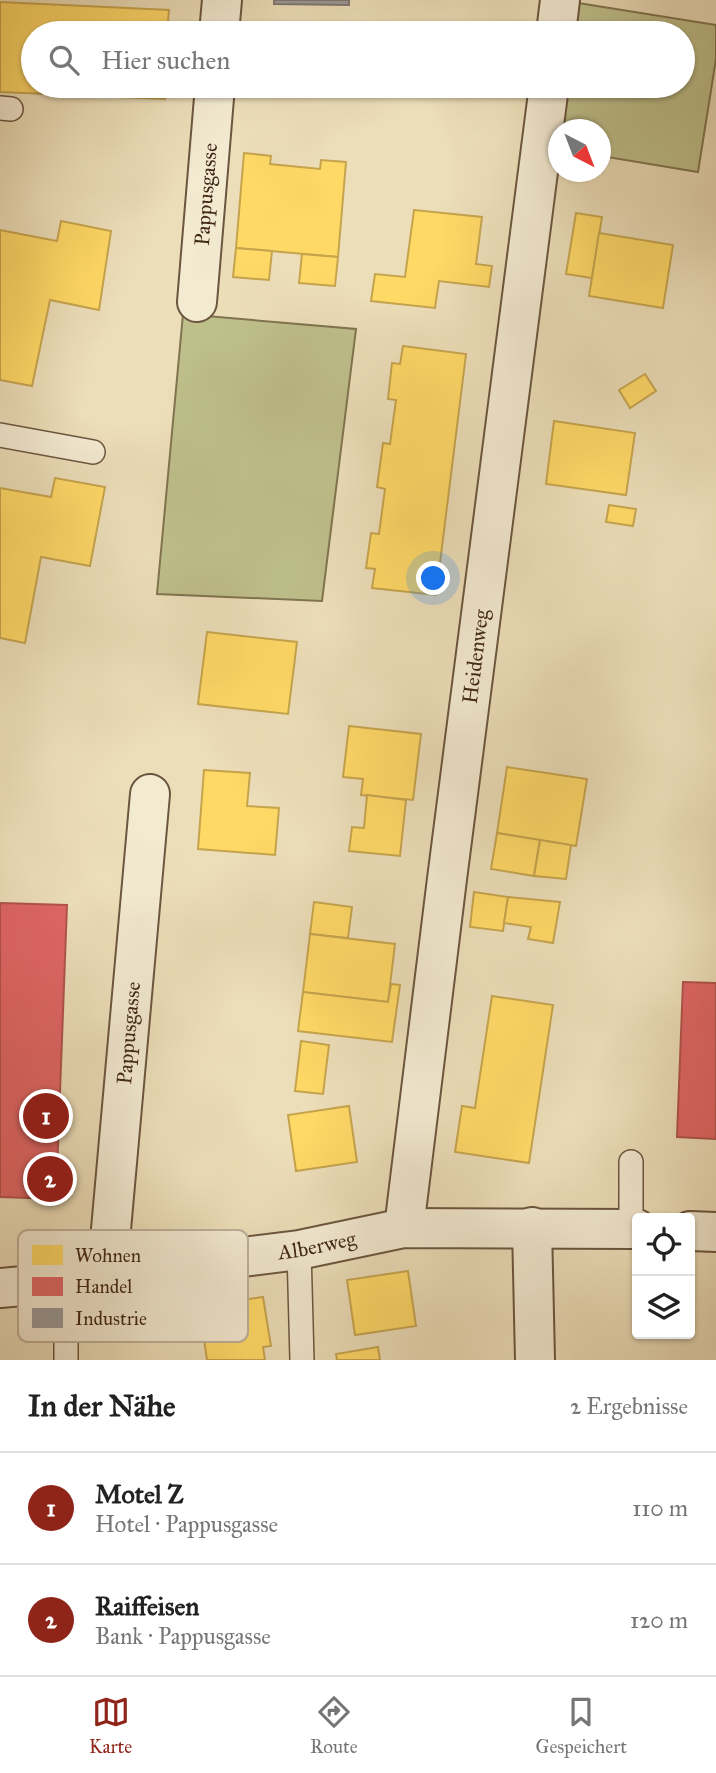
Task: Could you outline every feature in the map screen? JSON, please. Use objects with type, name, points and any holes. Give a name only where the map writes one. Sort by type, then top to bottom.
[{"type":"street","points":[[220,21],[222,0]]},
{"type":"street","points":[[557,21],[560,0]]},
{"type":"street","name":"Pappusgasse","points":[[197,302],[214,98]]},
{"type":"street","name":"Heidenweg","points":[[404,1228],[547,98]]},
{"type":"street","name":"Pappusgasse","points":[[111,1230],[150,794]]},
{"type":"street","points":[[532,1227],[536,1360]]},
{"type":"street","name":"Alberweg","points":[[248,1257],[299,1250],[404,1228],[632,1229]]},
{"type":"street","points":[[695,1231],[716,1232]]},
{"type":"street","name":"Alberweg","points":[[0,1288],[18,1286]]},
{"type":"lane","points":[[0,435],[93,452]]},
{"type":"lane","points":[[631,1162],[633,1213]]},
{"type":"lane","points":[[299,1250],[302,1360]]},
{"type":"lane","points":[[66,1342],[66,1360]]},
{"type":"green space","points":[[572,2],[691,21],[569,21]]},
{"type":"green space","points":[[695,22],[716,25],[716,59],[698,172],[611,158],[611,119],[558,119],[558,98],[695,98]]},
{"type":"green space","points":[[183,314],[356,329],[322,601],[157,594]]},
{"type":"building: Wohnen","points":[[0,2],[169,10],[168,21],[21,21],[21,93],[0,92]]},
{"type":"building: Wohnen","points":[[244,153],[271,156],[270,164],[320,169],[321,160],[346,162],[338,257],[236,248]]},
{"type":"building: Wohnen","points":[[414,210],[482,217],[476,264],[492,266],[489,287],[439,281],[435,308],[371,301],[375,274],[405,277]]},
{"type":"building: Wohnen","points":[[576,213],[602,217],[592,278],[566,274]]},
{"type":"building: Wohnen","points":[[61,221],[111,231],[99,310],[50,300],[32,386],[0,380],[0,230],[57,241]]},
{"type":"building: Wohnen","points":[[599,233],[673,245],[663,308],[589,296]]},
{"type":"building: Wohnen","points":[[236,248],[272,251],[269,280],[233,277]]},
{"type":"building: Wohnen","points":[[302,254],[338,257],[335,286],[299,283]]},
{"type":"building: Wohnen","points":[[403,346],[466,354],[436,595],[372,588],[375,569],[366,568],[371,533],[379,534],[385,489],[377,487],[383,443],[390,444],[396,400],[388,399],[392,363],[400,364]]},
{"type":"building: Wohnen","points":[[645,374],[656,391],[630,408],[619,390]]},
{"type":"building: Wohnen","points":[[554,421],[635,433],[626,495],[546,484]]},
{"type":"building: Wohnen","points":[[55,478],[105,487],[90,566],[41,557],[25,643],[0,638],[0,488],[51,497]]},
{"type":"building: Wohnen","points":[[609,505],[636,509],[633,526],[606,522]]},
{"type":"building: Wohnen","points":[[207,632],[297,642],[288,714],[198,704]]},
{"type":"building: Wohnen","points":[[349,726],[421,734],[413,800],[361,795],[363,779],[343,777]]},
{"type":"building: Wohnen","points":[[507,767],[587,779],[576,846],[497,833]]},
{"type":"building: Wohnen","points":[[204,770],[250,773],[247,806],[279,808],[275,855],[198,849]]},
{"type":"building: Wohnen","points":[[367,795],[406,800],[400,856],[349,851],[352,827],[364,828]]},
{"type":"building: Wohnen","points":[[497,833],[540,840],[534,876],[491,869]]},
{"type":"building: Wohnen","points":[[540,840],[571,845],[566,879],[534,876]]},
{"type":"building: Wohnen","points":[[474,892],[508,897],[503,931],[470,927]]},
{"type":"building: Wohnen","points":[[508,897],[560,902],[553,943],[528,939],[531,927],[504,923]]},
{"type":"building: Wohnen","points":[[314,902],[352,907],[348,938],[310,934]]},
{"type":"building: Wohnen","points":[[310,934],[395,944],[388,1002],[303,992]]},
{"type":"building: Wohnen","points":[[391,984],[400,985],[392,1042],[298,1031],[303,992],[388,1002]]},
{"type":"building: Wohnen","points":[[492,996],[553,1005],[529,1163],[455,1152],[462,1106],[475,1108]]},
{"type":"building: Wohnen","points":[[301,1041],[329,1045],[323,1094],[295,1091]]},
{"type":"building: Wohnen","points":[[349,1106],[357,1162],[296,1171],[288,1115]]},
{"type":"building: Wohnen","points":[[408,1271],[416,1326],[355,1335],[347,1280]]},
{"type":"building: Wohnen","points":[[263,1297],[271,1346],[263,1347],[265,1360],[207,1360],[204,1342],[248,1342],[248,1299]]},
{"type":"building: Wohnen","points":[[378,1347],[380,1360],[337,1360],[336,1354]]},
{"type":"building: Handel","points":[[0,903],[67,905],[56,1199],[0,1197]]},
{"type":"building: Handel","points":[[683,982],[716,983],[716,1139],[677,1137]]},
{"type":"building: Industrie","points":[[274,0],[349,0],[349,5],[274,4]]},
{"type":"place","name":"Motel Z","points":[[46,1116]]},
{"type":"place","name":"Raiffeisen","points":[[50,1179]]}]
